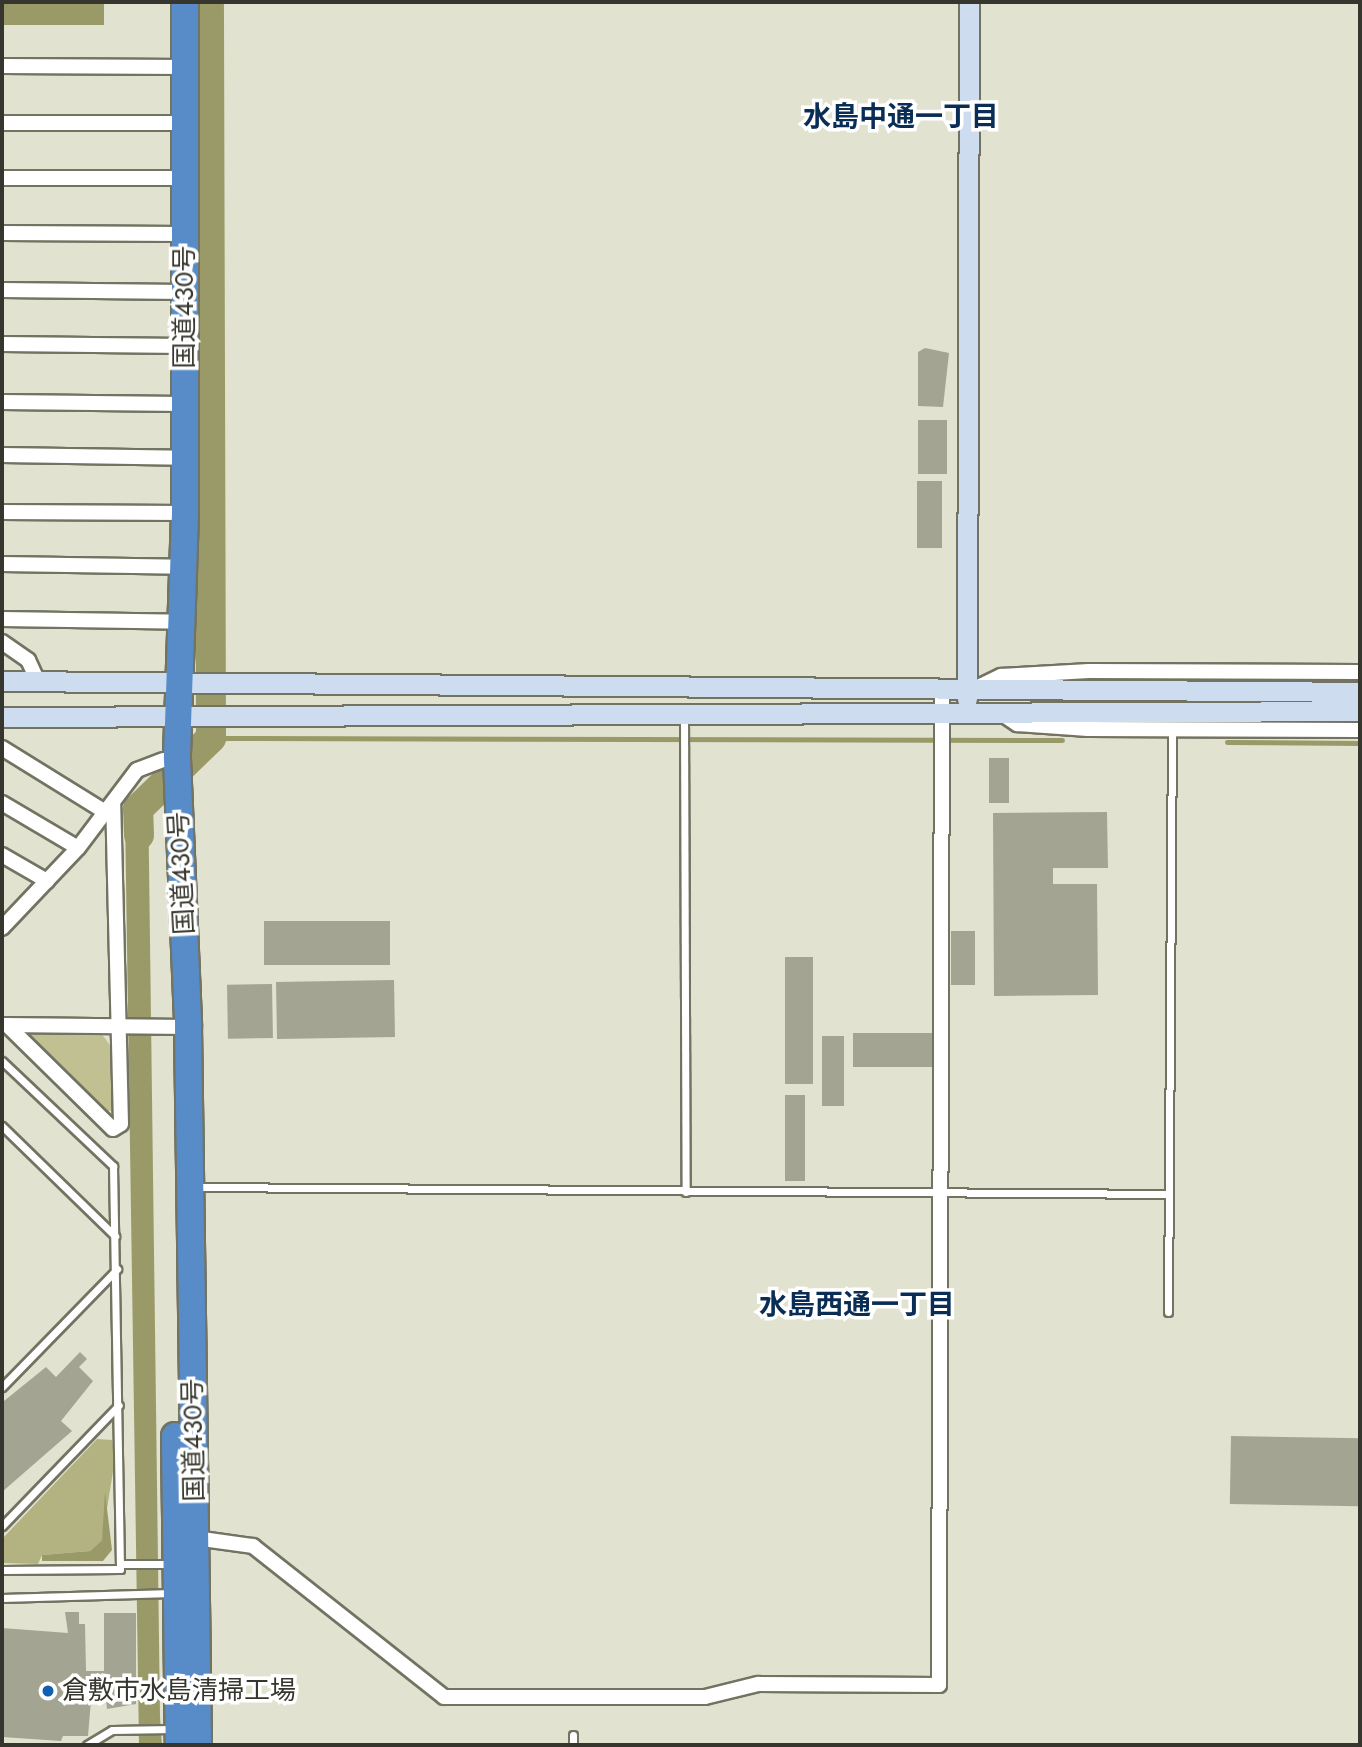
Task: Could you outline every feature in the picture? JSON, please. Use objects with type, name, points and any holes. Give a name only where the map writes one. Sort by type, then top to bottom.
[{"type":"highway","name":"国道430号","points":[[169,2],[177,67],[175,622],[184,682],[172,717],[169,777],[171,1027],[182,1558],[169,1593],[180,1737]]},
{"type":"highway","name":"国道430号","points":[[177,67],[185,2]]},
{"type":"highway","name":"国道430号","points":[[171,1027],[186,1186],[180,1737]]},
{"type":"street","points":[[967,711],[971,688],[969,2]]},
{"type":"street","points":[[2,66],[177,67]]},
{"type":"street","points":[[2,123],[177,123]]},
{"type":"street","points":[[2,178],[177,178]]},
{"type":"street","points":[[2,233],[177,234]]},
{"type":"street","points":[[2,290],[177,292]]},
{"type":"street","points":[[2,344],[177,346]]},
{"type":"street","points":[[2,402],[177,404]]},
{"type":"street","points":[[2,455],[176,458]]},
{"type":"street","points":[[2,512],[176,513]]},
{"type":"street","points":[[2,564],[175,567]]},
{"type":"street","points":[[2,619],[175,622]]},
{"type":"street","points":[[2,642],[28,660],[38,681]]},
{"type":"street","points":[[971,688],[1001,676],[1089,671],[1360,672]]},
{"type":"street","points":[[2,681],[942,687],[1235,701],[1360,711]]},
{"type":"street","points":[[182,1558],[237,1539],[253,1546],[444,1697],[705,1698],[758,1684],[939,1685],[942,687]]},
{"type":"street","points":[[2,717],[684,716],[998,711],[1235,701],[1360,692]]},
{"type":"street","points":[[998,711],[1017,724],[1172,731],[1360,730]]},
{"type":"street","points":[[2,748],[110,809]]},
{"type":"street","points":[[2,928],[8,912],[47,881],[78,848],[138,770],[169,777]]},
{"type":"street","points":[[2,803],[78,848]]},
{"type":"street","points":[[5,1025],[113,1129],[121,1124],[124,1026],[110,809]]},
{"type":"street","points":[[2,855],[47,881]]},
{"type":"street","points":[[5,1025],[171,1027]]},
{"type":"lane","points":[[684,716],[686,1192]]},
{"type":"lane","points":[[1168,1312],[1172,731]]},
{"type":"lane","points":[[2,1061],[113,1166],[117,1269],[120,1564],[120,1569],[2,1570]]},
{"type":"lane","points":[[2,1126],[116,1237]]},
{"type":"lane","points":[[186,1186],[1169,1194]]},
{"type":"lane","points":[[2,1387],[117,1269]]},
{"type":"lane","points":[[2,1526],[118,1405]]},
{"type":"lane","points":[[120,1564],[182,1558]]},
{"type":"lane","points":[[2,1598],[169,1593]]},
{"type":"lane","points":[[87,1745],[112,1730],[137,1730],[180,1737]]},
{"type":"lane","points":[[573,1735],[573,1745]]},
{"type":"shaded area","points":[[2,2],[104,2],[104,25],[2,25]]},
{"type":"shaded area","points":[[148,786],[162,1745],[139,1745],[125,813]]},
{"type":"shaded area","points":[[27,1033],[101,1033],[113,1049],[113,1110],[105,1112]]},
{"type":"shaded area","points":[[97,1439],[112,1440],[115,1459],[102,1540],[90,1551],[42,1555],[38,1564],[2,1563],[2,1539]]},
{"type":"shaded area","points":[[105,1492],[112,1550],[103,1561],[42,1561],[42,1555],[90,1551],[102,1540]]},
{"type":"building","points":[[925,348],[949,353],[943,407],[918,406],[918,352]]},
{"type":"building","points":[[918,420],[947,420],[947,474],[918,474]]},
{"type":"building","points":[[917,481],[942,481],[942,548],[917,548]]},
{"type":"building","points":[[989,758],[1009,758],[1009,803],[989,803]]},
{"type":"building","points":[[1107,812],[1108,868],[1053,868],[1053,884],[1097,884],[1098,995],[994,996],[993,813]]},
{"type":"building","points":[[264,921],[390,921],[390,965],[264,965]]},
{"type":"building","points":[[951,931],[975,931],[975,985],[951,985]]},
{"type":"building","points":[[785,957],[813,957],[813,1084],[785,1084]]},
{"type":"building","points":[[394,980],[395,1037],[277,1039],[276,982]]},
{"type":"building","points":[[272,984],[273,1038],[228,1039],[227,985]]},
{"type":"building","points":[[853,1033],[932,1033],[932,1067],[853,1067]]},
{"type":"building","points":[[822,1036],[844,1036],[844,1106],[822,1106]]},
{"type":"building","points":[[785,1095],[805,1095],[805,1181],[785,1181]]},
{"type":"building","points":[[80,1352],[87,1359],[79,1367],[93,1381],[61,1421],[72,1431],[2,1492],[4,1401],[46,1367],[56,1377]]},
{"type":"building","points":[[1231,1436],[1360,1438],[1359,1506],[1230,1504]]},
{"type":"building","name":"倉敷市水島清掃工場","points":[[65,1612],[79,1612],[79,1624],[85,1624],[86,1671],[104,1671],[104,1613],[136,1613],[136,1704],[107,1709],[104,1677],[93,1677],[88,1736],[63,1736],[61,1741],[2,1737],[2,1628],[68,1633]]},
{"type":"waterway","points":[[139,835],[138,809],[211,738],[209,2]]},
{"type":"waterway","points":[[217,2],[221,678]]},
{"type":"waterway","points":[[218,738],[221,687]]},
{"type":"waterway","points":[[221,738],[1062,740]]},
{"type":"waterway","points":[[1227,742],[1360,743]]},
{"type":"place","name":"倉敷市水島清掃工場","points":[[48,1691]]},
{"type":"district","name":"水島中通一丁目","points":[[901,117]]},
{"type":"district","name":"水島西通一丁目","points":[[857,1305]]}]
